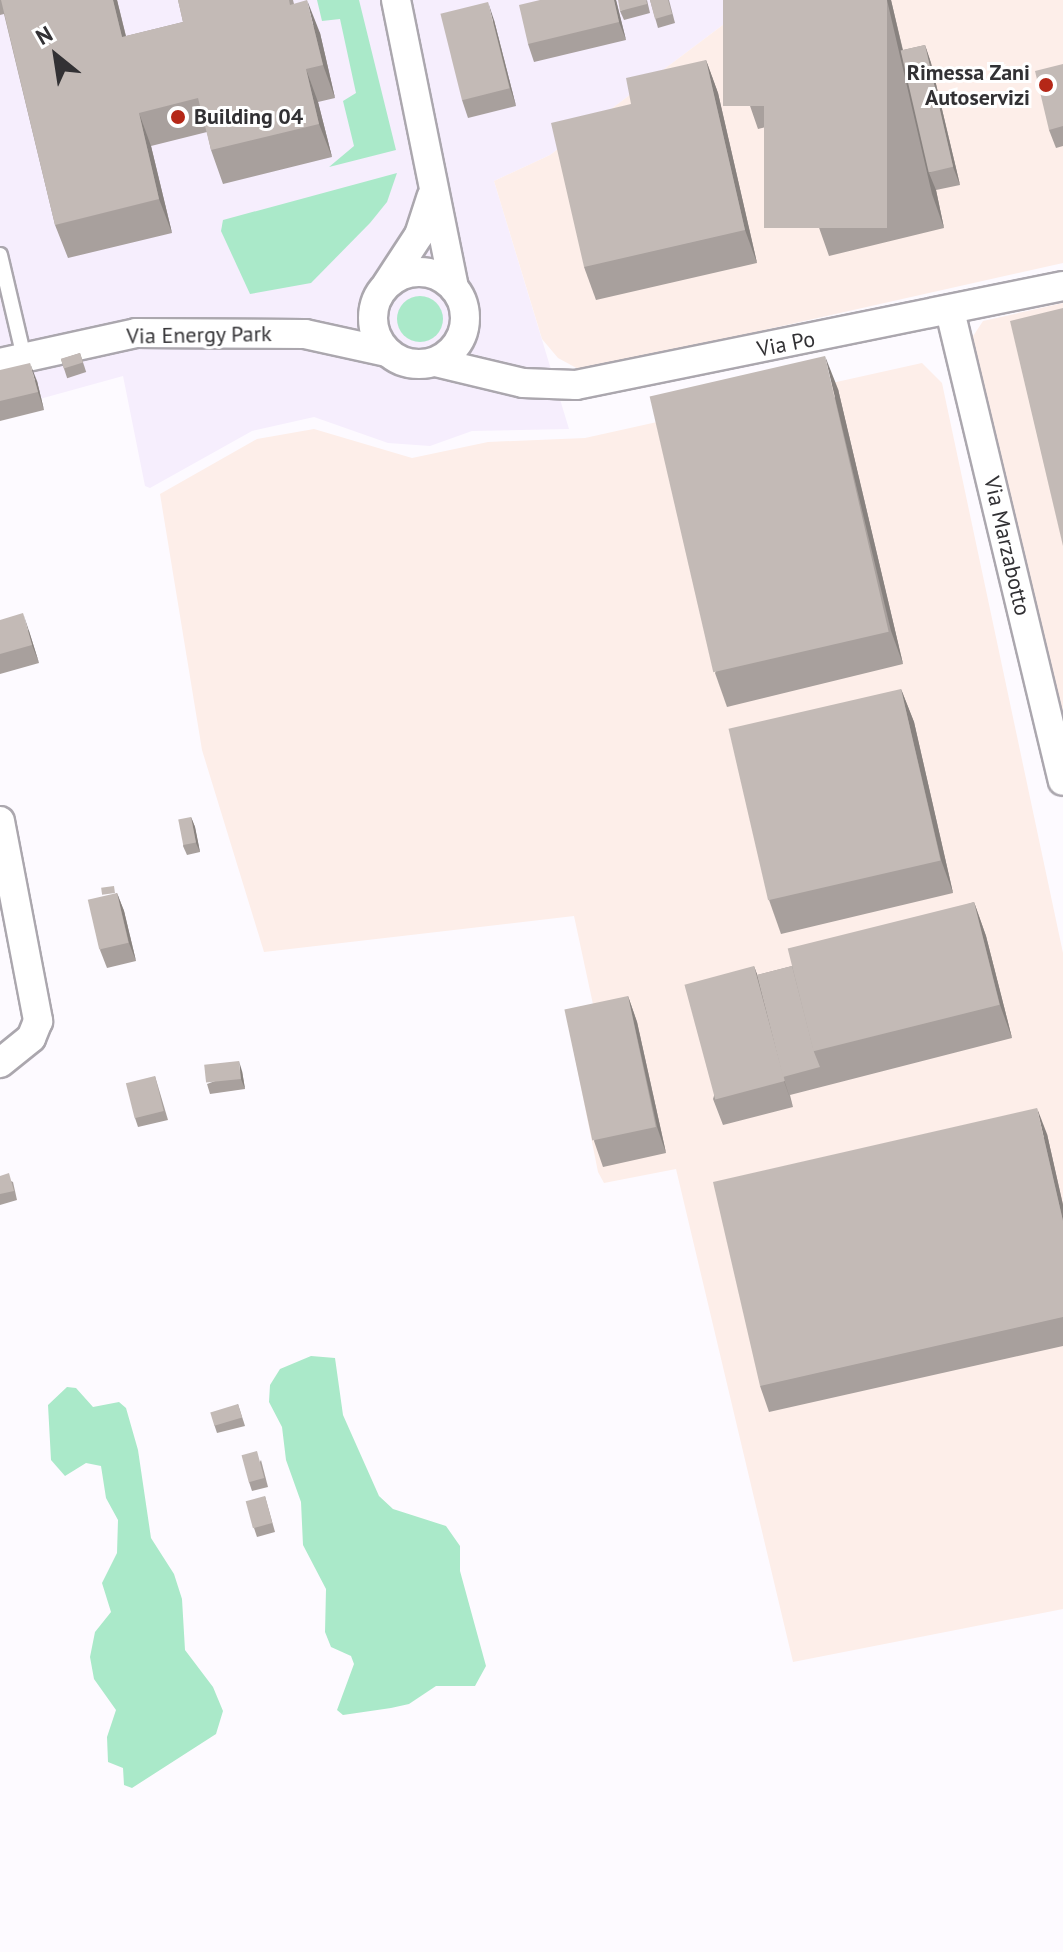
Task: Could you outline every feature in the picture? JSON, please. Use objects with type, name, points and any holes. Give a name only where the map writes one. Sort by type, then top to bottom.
[{"type":"street","name":"Via Energy Park","points":[[396,0],[433,169],[454,288],[466,321]]},
{"type":"street","name":"Via Energy Park","points":[[382,290],[419,235],[430,208],[433,169]]},
{"type":"street","name":"Via Energy Park","points":[[12,360],[136,333],[305,334],[333,329],[382,290],[421,272],[454,288]]},
{"type":"street","name":"Via Po","points":[[435,362],[508,380],[576,385],[1063,286]]},
{"type":"street","points":[[382,290],[373,323],[387,352]]},
{"type":"street","name":"Via Marzabotto","points":[[950,311],[1063,781]]},
{"type":"street","points":[[435,362],[450,353],[466,321]]},
{"type":"street","points":[[466,321],[473,344],[508,380]]},
{"type":"street","name":"Via Energy Park","points":[[305,334],[387,352],[417,364],[435,362]]},
{"type":"street","points":[[0,821],[38,1021],[31,1038],[0,1063]]},
{"type":"lane","points":[[403,28],[411,0]]},
{"type":"lane","points":[[0,255],[12,360]]},
{"type":"shaded area","points":[[0,0],[756,0],[550,155],[494,181],[569,429],[472,431],[430,446],[388,443],[314,417],[252,431],[150,488],[145,486],[123,376],[0,410]]},
{"type":"shaded area","points":[[756,0],[1063,0],[1063,263],[582,371],[558,358],[542,339],[494,181],[550,155]]},
{"type":"shaded area","points":[[1063,303],[1063,747],[966,347],[983,321]]},
{"type":"shaded area","points":[[922,363],[942,383],[1063,953],[1063,1609],[793,1662],[676,1169],[604,1183],[598,1172],[568,1022],[594,1009],[574,916],[264,952],[202,750],[160,494],[257,439],[314,429],[412,458],[488,442],[585,438]]},
{"type":"green space","points":[[317,0],[359,0],[396,150],[329,167],[354,146],[343,101],[356,93],[340,19],[322,21]]},
{"type":"green space","points":[[397,173],[387,202],[311,283],[250,294],[221,231],[223,220]]},
{"type":"green space","points":[[420,296],[436,303],[443,319],[436,335],[420,342],[404,335],[397,319],[404,303]]},
{"type":"green space","points":[[311,1356],[335,1358],[343,1415],[379,1496],[393,1509],[446,1526],[460,1546],[460,1571],[486,1666],[475,1686],[436,1686],[409,1704],[391,1708],[343,1715],[337,1710],[354,1664],[351,1656],[331,1647],[325,1632],[326,1589],[303,1545],[301,1502],[286,1460],[282,1427],[269,1402],[270,1385],[280,1369]]},
{"type":"green space","points":[[67,1387],[76,1388],[93,1407],[119,1402],[126,1408],[138,1450],[151,1538],[174,1574],[182,1599],[185,1650],[213,1687],[223,1711],[216,1734],[132,1788],[124,1785],[123,1768],[108,1762],[107,1737],[116,1710],[94,1679],[90,1657],[95,1632],[111,1612],[102,1583],[117,1553],[118,1520],[106,1498],[101,1466],[86,1463],[65,1476],[51,1460],[48,1405]]},
{"type":"building","name":"Building 04","points":[[1,0],[113,0],[122,37],[183,22],[178,0],[289,0],[290,5],[307,0],[323,65],[306,69],[319,124],[211,150],[198,98],[139,113],[159,199],[55,225]]},
{"type":"building","points":[[540,0],[614,0],[619,22],[528,44],[519,5]]},
{"type":"building","points":[[618,0],[646,0],[647,4],[620,11]]},
{"type":"building","points":[[650,0],[668,0],[672,14],[655,19]]},
{"type":"building","points":[[723,0],[764,0],[764,106],[723,106]]},
{"type":"building","points":[[764,0],[887,0],[887,228],[764,228]]},
{"type":"building","points":[[488,2],[510,88],[462,100],[440,14]]},
{"type":"building","points":[[925,45],[953,167],[929,172],[901,51]]},
{"type":"building","points":[[706,60],[745,230],[584,267],[551,123],[631,104],[626,78]]},
{"type":"building","points":[[1063,64],[1063,126],[1049,130],[1035,71]]},
{"type":"building","points":[[1063,308],[1063,546],[1010,321]]},
{"type":"building","points":[[80,353],[83,363],[64,368],[61,359]]},
{"type":"building","points":[[825,356],[889,632],[713,672],[650,396]]},
{"type":"building","points":[[30,363],[38,392],[0,401],[0,370]]},
{"type":"building","points":[[23,613],[32,645],[0,654],[0,620]]},
{"type":"building","points":[[901,689],[941,860],[768,900],[729,729]]},
{"type":"building","points":[[191,817],[196,843],[183,845],[178,819]]},
{"type":"building","points":[[114,886],[115,893],[102,895],[101,888]]},
{"type":"building","points":[[117,893],[128,943],[99,949],[88,900]]},
{"type":"building","points":[[974,902],[1000,1005],[813,1051],[788,948]]},
{"type":"building","points":[[754,966],[785,1081],[715,1100],[684,985]]},
{"type":"building","points":[[792,966],[820,1067],[783,1077],[757,975]]},
{"type":"building","points":[[628,996],[656,1127],[592,1141],[564,1010]]},
{"type":"building","points":[[239,1061],[241,1079],[206,1083],[204,1065]]},
{"type":"building","points":[[155,1076],[164,1111],[135,1118],[126,1083]]},
{"type":"building","points":[[1037,1108],[1063,1221],[1063,1317],[760,1386],[713,1182]]},
{"type":"building","points":[[9,1173],[14,1191],[0,1194],[0,1176]]},
{"type":"building","points":[[238,1404],[242,1417],[214,1426],[210,1412]]},
{"type":"building","points":[[257,1451],[264,1478],[249,1482],[242,1455]]},
{"type":"building","points":[[265,1496],[272,1523],[253,1528],[246,1501]]},
{"type":"place","name":"Rimessa Zani Autoservizi","points":[[1046,85]]},
{"type":"place","name":"Building 04","points":[[178,117]]}]
